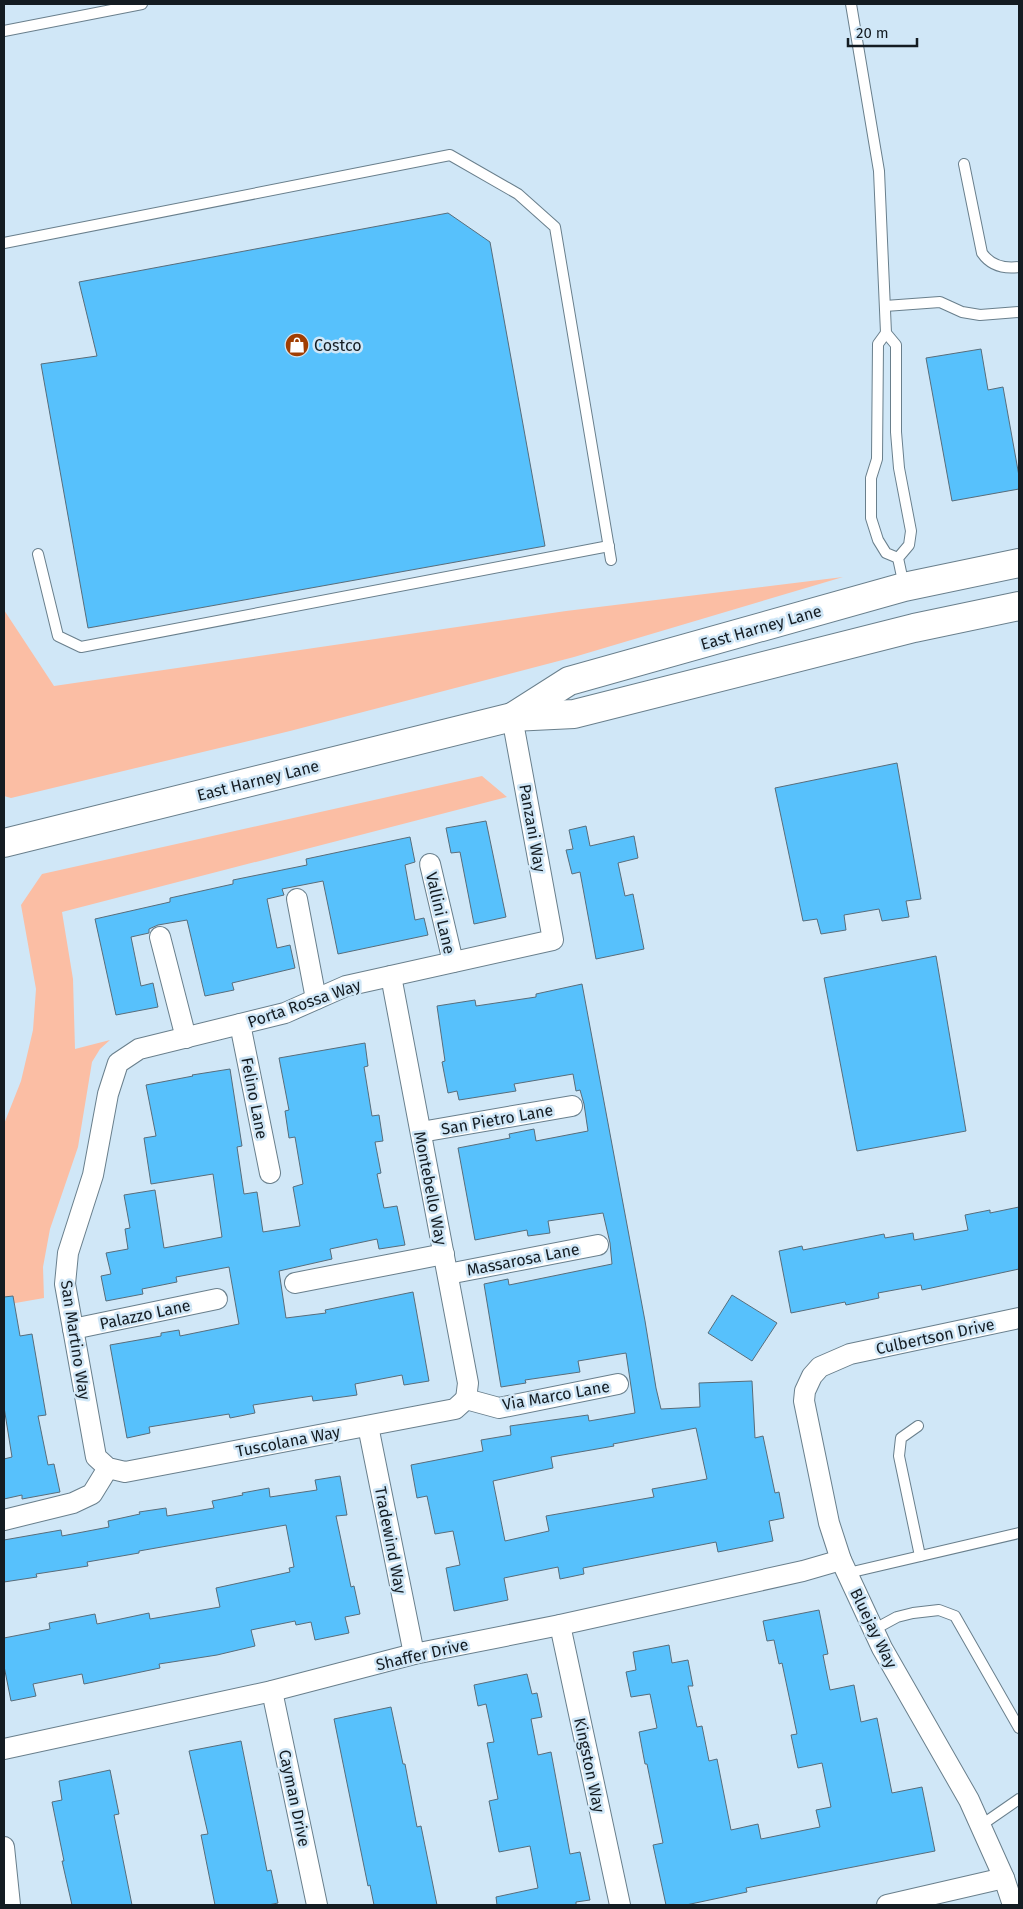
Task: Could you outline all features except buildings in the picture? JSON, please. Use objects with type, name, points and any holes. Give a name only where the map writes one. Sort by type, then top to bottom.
[{"type":"main road","name":"East Harney Lane","points":[[512,717],[569,681],[904,587],[1019,564]]},
{"type":"main road","name":"East Harney Lane","points":[[4,843],[512,717],[574,714],[914,628],[1019,606]]},
{"type":"street","name":"Panzani Way","points":[[512,717],[553,940]]},
{"type":"street","name":"Vallini Lane","points":[[430,864],[453,962]]},
{"type":"street","points":[[296,899],[316,999]]},
{"type":"street","points":[[160,937],[186,1038]]},
{"type":"street","name":"Porta Rossa Way","points":[[118,1063],[139,1049],[285,1013],[346,986],[553,940]]},
{"type":"street","name":"Montebello Way","points":[[391,976],[468,1383],[466,1399]]},
{"type":"street","name":"Felino Lane","points":[[240,1024],[270,1172]]},
{"type":"street","name":"San Martino Way","points":[[108,1468],[96,1457],[65,1284],[68,1253],[93,1175],[108,1094],[118,1063]]},
{"type":"street","name":"San Pietro Lane","points":[[421,1132],[572,1106]]},
{"type":"street","name":"Massarosa Lane","points":[[295,1283],[598,1244]]},
{"type":"street","name":"Palazzo Lane","points":[[73,1329],[217,1299]]},
{"type":"street","name":"Culbertson Drive","points":[[850,1354],[1019,1318]]},
{"type":"street","name":"Bluejay Way","points":[[850,1354],[820,1367],[812,1376],[804,1391],[804,1401],[829,1523],[844,1566],[873,1630],[969,1800],[1004,1878],[1013,1905]]},
{"type":"street","name":"Via Marco Lane","points":[[466,1399],[499,1408],[618,1384]]},
{"type":"street","name":"Tuscolana Way","points":[[108,1468],[125,1472],[368,1426],[455,1409],[466,1399]]},
{"type":"street","name":"Tradewind Way","points":[[368,1426],[414,1654]]},
{"type":"street","points":[[4,1520],[74,1503],[92,1494],[108,1468]]},
{"type":"street","name":"Shaffer Drive","points":[[4,1749],[272,1691],[414,1654],[560,1625],[803,1571],[844,1566]]},
{"type":"street","name":"Kingston Way","points":[[560,1625],[620,1905]]},
{"type":"street","name":"Cayman Drive","points":[[272,1691],[318,1905]]},
{"type":"street","points":[[4,1847],[10,1905]]},
{"type":"street","points":[[887,1905],[1004,1878]]},
{"type":"lane","points":[[4,31],[142,4]]},
{"type":"lane","points":[[851,4],[879,171],[886,333],[896,345],[896,432],[899,468],[911,531],[909,545],[898,558]]},
{"type":"lane","points":[[4,243],[450,155],[518,194],[555,227],[611,560]]},
{"type":"lane","points":[[964,164],[982,253],[988,262],[1007,269],[1019,266]]},
{"type":"lane","points":[[885,306],[940,302],[962,312],[980,315],[1019,312]]},
{"type":"lane","points":[[886,333],[878,344],[877,460],[871,478],[871,518],[878,540],[886,553],[898,558]]},
{"type":"lane","points":[[38,554],[58,636],[80,647],[608,546]]},
{"type":"lane","points":[[898,558],[904,587]]},
{"type":"lane","points":[[918,1426],[901,1438],[899,1456],[920,1556]]},
{"type":"lane","points":[[844,1566],[920,1556],[1019,1533]]},
{"type":"lane","points":[[873,1630],[897,1617],[913,1613],[939,1610],[955,1616],[1019,1728]]},
{"type":"lane","points":[[980,1826],[1019,1799]]},
{"type":"shaded area","points":[[843,577],[574,657],[290,731],[11,798],[4,796],[4,610],[54,686],[566,611]]},
{"type":"shaded area","points":[[482,776],[507,797],[62,912],[73,979],[75,1049],[110,1040],[100,1049],[92,1062],[78,1147],[50,1229],[43,1267],[44,1298],[4,1305],[4,1124],[21,1081],[33,1030],[36,989],[21,905],[42,874]]},
{"type":"place","name":"Costco","points":[[297,345]]}]
